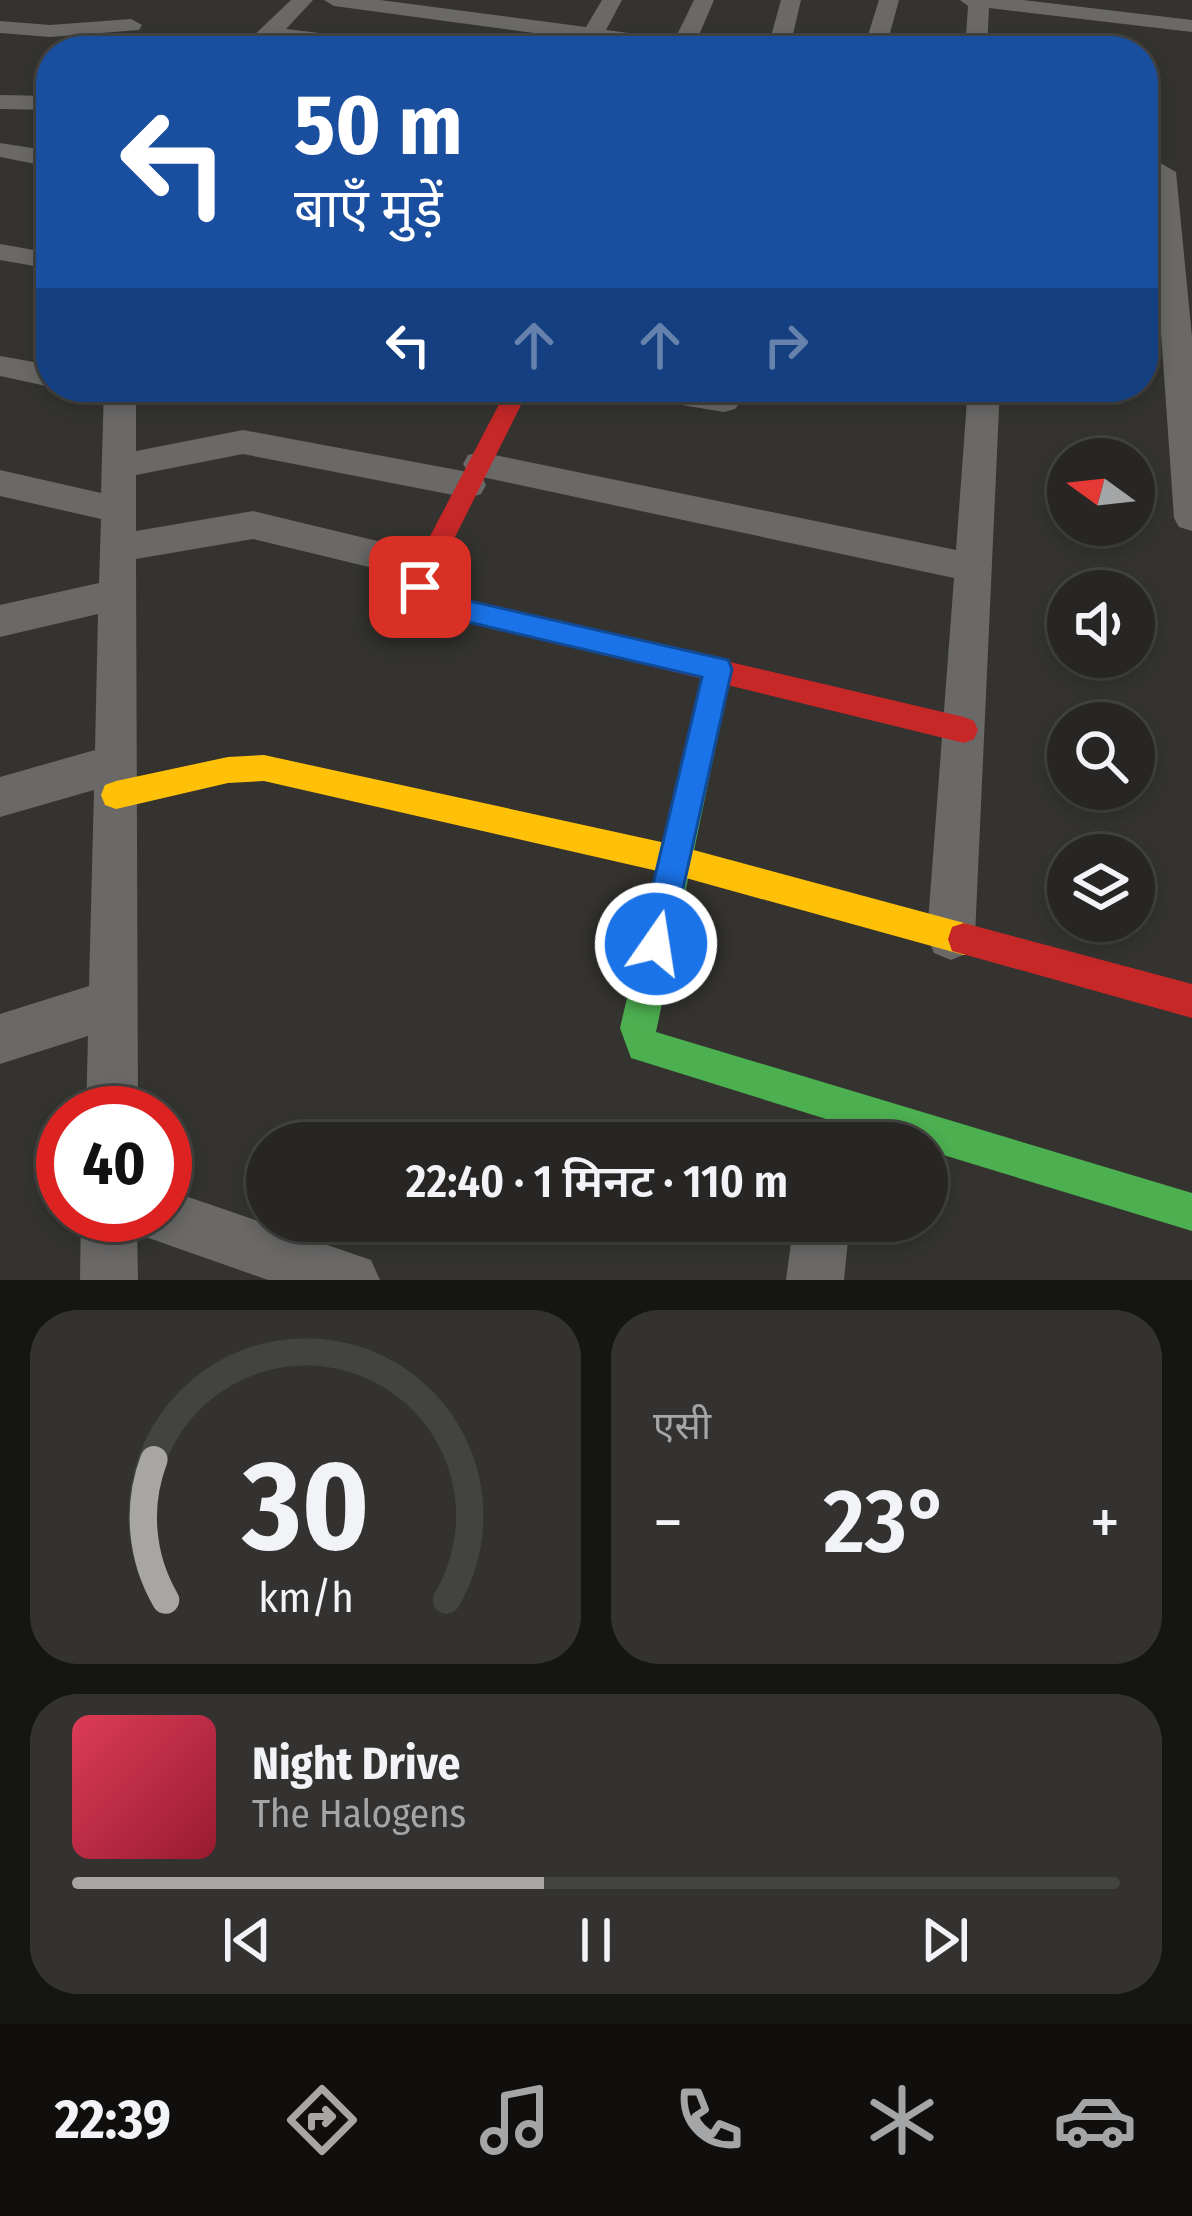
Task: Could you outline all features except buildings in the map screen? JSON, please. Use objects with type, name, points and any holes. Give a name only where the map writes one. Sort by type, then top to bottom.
[{"type":"street","points":[[131,36],[133,0]]},
{"type":"street","points":[[269,34],[303,0]]},
{"type":"street","points":[[334,0],[541,36]]},
{"type":"street","points":[[592,36],[612,0]]},
{"type":"street","points":[[688,36],[704,0]]},
{"type":"street","points":[[782,36],[791,0]]},
{"type":"street","points":[[878,36],[889,0]]},
{"type":"street","points":[[975,36],[974,0],[1192,26]]},
{"type":"street","points":[[0,27],[50,31],[131,25]]},
{"type":"street","points":[[269,34],[286,36]]},
{"type":"street","points":[[0,102],[36,103]]},
{"type":"street","points":[[0,150],[36,156]]},
{"type":"street","points":[[1158,169],[1163,172],[1158,277]]},
{"type":"street","points":[[0,252],[36,258]]},
{"type":"street","points":[[1158,304],[1192,518]]},
{"type":"street","points":[[0,366],[36,373]]},
{"type":"street","points":[[112,1086],[118,402]]},
{"type":"street","points":[[512,402],[420,587],[430,603],[964,730]]},
{"type":"street","points":[[951,936],[983,402]]},
{"type":"street","points":[[116,467],[243,442],[475,475],[974,568]]},
{"type":"street","points":[[0,483],[118,528],[253,525],[428,568]]},
{"type":"street","points":[[0,621],[119,595]]},
{"type":"street","points":[[718,669],[637,1028],[639,1040],[828,1122]]},
{"type":"street","points":[[0,797],[114,780],[264,768],[674,860],[1192,1000]]},
{"type":"street","points":[[0,1039],[114,1003]]},
{"type":"street","points":[[948,1152],[1192,1212]]},
{"type":"street","points":[[192,1226],[351,1280]]},
{"type":"street","points":[[109,1242],[109,1280]]},
{"type":"street","points":[[815,1280],[820,1242]]},
{"type":"traffic: fast","points":[[718,669],[637,1028],[643,1046],[1192,1212]]},
{"type":"traffic: slow","points":[[116,795],[228,770],[264,768],[675,860],[964,939]]},
{"type":"traffic: jam","points":[[511,402],[427,567],[420,587],[431,603],[964,730]]},
{"type":"traffic: jam","points":[[964,939],[1192,1001]]},
{"type":"route","points":[[420,587],[430,603],[718,669],[656,944]]}]
